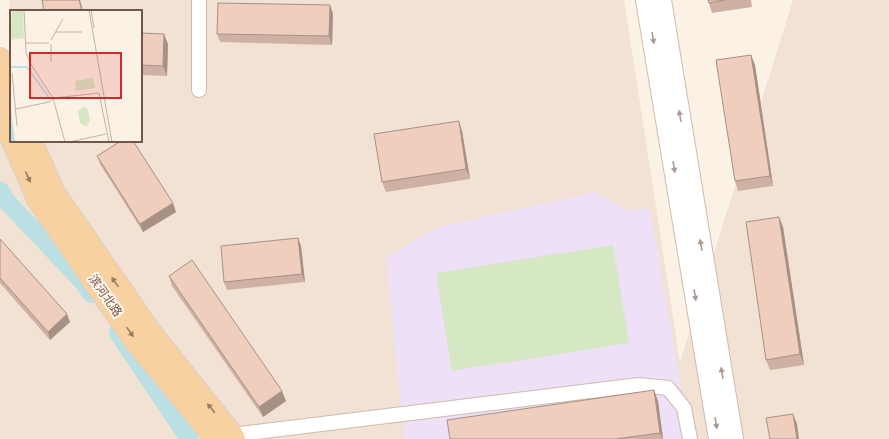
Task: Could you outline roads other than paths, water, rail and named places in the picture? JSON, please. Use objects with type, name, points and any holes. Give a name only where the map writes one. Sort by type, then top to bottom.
[{"type":"main road","points":[[646,0],[719,439]]},
{"type":"main road","points":[[661,0],[733,439]]},
{"type":"main road","points":[[0,58],[10,93]]},
{"type":"main road","points":[[0,112],[10,135]]},
{"type":"main road","name":"滨河北路","points":[[13,142],[39,201],[136,342],[227,438]]},
{"type":"main road","name":"滨河北路","points":[[31,142],[54,193],[150,332],[227,438]]},
{"type":"street","points":[[199,0],[199,90]]},
{"type":"street","points":[[227,438],[639,385],[668,388],[684,408],[690,439]]},
{"type":"waterway","points":[[0,190],[9,204],[84,283],[91,294]]},
{"type":"waterway","points":[[118,333],[189,439]]}]
